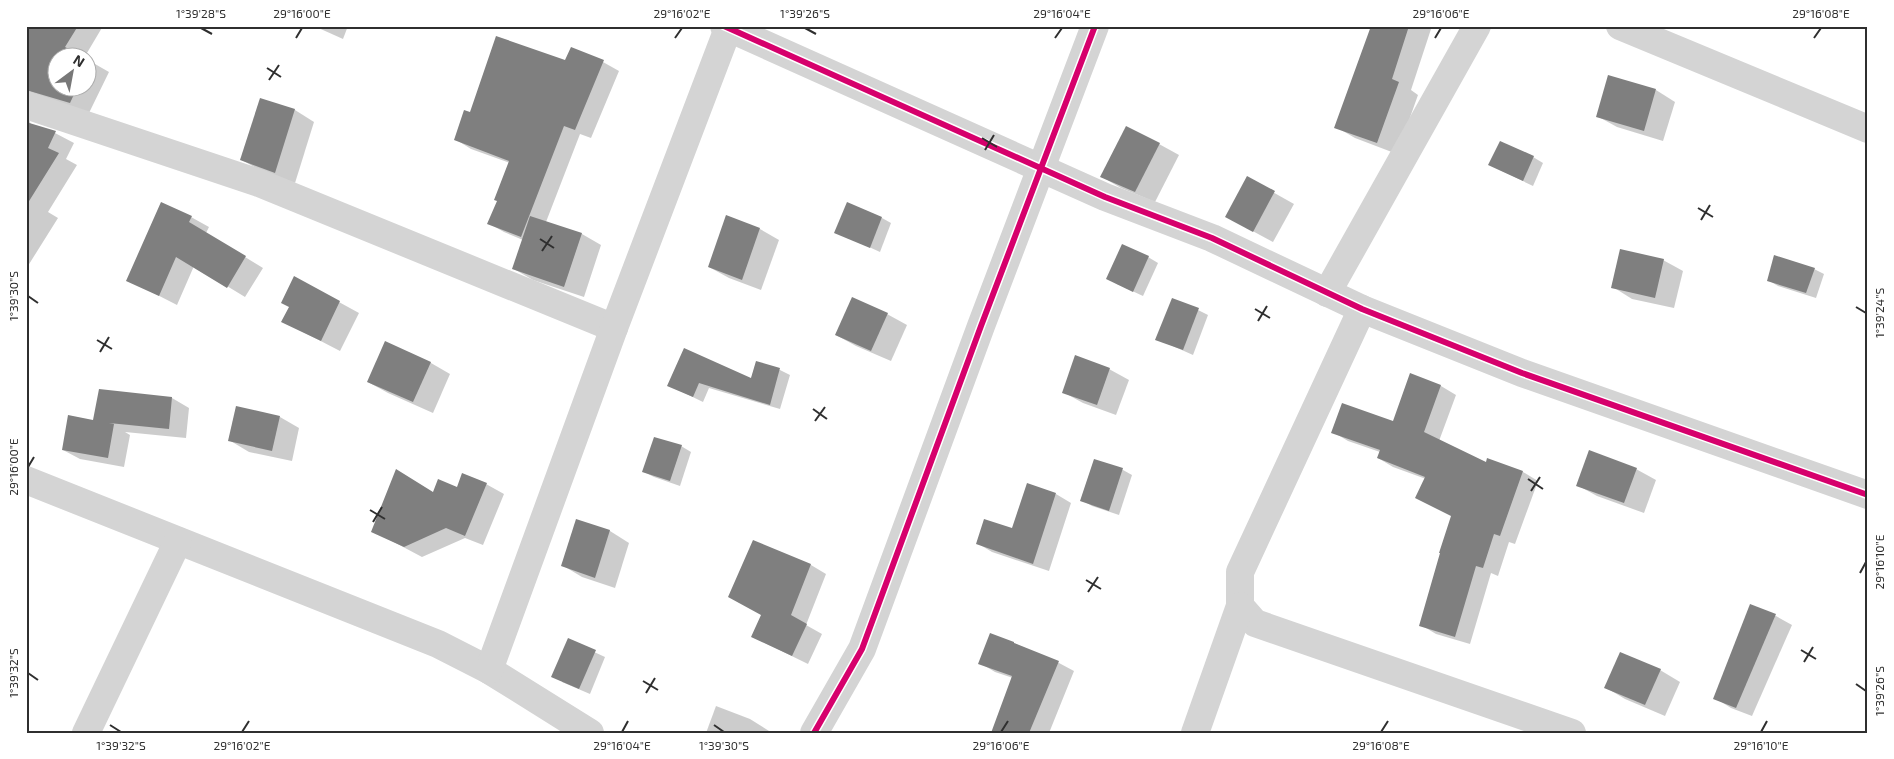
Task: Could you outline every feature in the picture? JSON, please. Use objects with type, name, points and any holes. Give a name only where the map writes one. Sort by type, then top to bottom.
[{"type":"street","points":[[814,733],[862,649],[981,326],[1095,26]]},
{"type":"street","points":[[1327,292],[1477,26]]},
{"type":"street","points":[[1620,26],[1868,129]]},
{"type":"street","points":[[489,670],[727,27],[1040,169],[1105,197],[1212,238],[1362,309],[1522,374],[1868,494]]},
{"type":"street","points":[[26,106],[259,183],[614,328]]},
{"type":"street","points":[[1195,733],[1240,606],[1240,572],[1362,309]]},
{"type":"street","points":[[26,480],[438,644],[489,670],[590,733]]},
{"type":"street","points":[[86,733],[178,541]]},
{"type":"street","points":[[1240,606],[1255,623],[1572,733]]},
{"type":"building","points":[[26,26],[78,26],[65,47],[67,48],[48,48],[48,96],[26,90]]},
{"type":"building","points":[[1371,26],[1409,26],[1392,79],[1399,82],[1377,143],[1334,128]]},
{"type":"building","points":[[496,36],[565,60],[571,47],[604,60],[575,130],[564,126],[521,237],[487,224],[497,201],[494,200],[509,161],[454,140],[464,110],[470,112]]},
{"type":"building","points":[[1608,75],[1656,89],[1644,131],[1596,117]]},
{"type":"building","points":[[53,98],[72,98],[70,103]]},
{"type":"building","points":[[260,98],[295,109],[275,173],[240,160]]},
{"type":"building","points":[[26,122],[56,131],[48,148],[59,153],[26,206]]},
{"type":"building","points":[[1126,126],[1160,143],[1135,192],[1100,177]]},
{"type":"building","points":[[1500,141],[1534,156],[1523,181],[1488,165]]},
{"type":"building","points":[[1247,176],[1275,191],[1253,232],[1225,217]]},
{"type":"building","points":[[161,202],[192,216],[189,222],[246,256],[227,288],[176,257],[159,296],[126,281]]},
{"type":"building","points":[[847,202],[882,217],[870,248],[834,233]]},
{"type":"building","points":[[726,215],[760,228],[742,280],[708,267]]},
{"type":"building","points":[[530,216],[582,233],[564,287],[512,269]]},
{"type":"building","points":[[1122,244],[1149,256],[1133,292],[1106,279]]},
{"type":"building","points":[[1620,249],[1664,259],[1655,298],[1611,288]]},
{"type":"building","points":[[1774,255],[1815,268],[1806,293],[1767,281]]},
{"type":"building","points":[[294,276],[340,301],[321,341],[281,322],[289,307],[281,303]]},
{"type":"building","points":[[852,297],[888,313],[871,351],[835,335]]},
{"type":"building","points":[[1172,298],[1199,308],[1183,350],[1155,340]]},
{"type":"building","points":[[385,341],[431,362],[413,402],[367,382]]},
{"type":"building","points":[[684,348],[751,378],[756,361],[780,368],[770,405],[699,383],[693,397],[667,386]]},
{"type":"building","points":[[1075,355],[1110,368],[1097,405],[1062,393]]},
{"type":"building","points":[[1410,373],[1441,385],[1424,432],[1486,462],[1487,458],[1523,471],[1500,536],[1494,534],[1483,568],[1476,566],[1455,637],[1419,626],[1451,516],[1415,498],[1425,477],[1377,458],[1380,450],[1331,433],[1342,403],[1393,421]]},
{"type":"building","points":[[99,389],[172,397],[169,429],[109,423],[114,424],[108,458],[62,450],[68,415],[93,420]]},
{"type":"building","points":[[236,406],[280,416],[272,451],[228,441]]},
{"type":"building","points":[[654,437],[682,445],[670,481],[642,472]]},
{"type":"building","points":[[1589,450],[1637,468],[1624,503],[1576,486]]},
{"type":"building","points":[[1094,459],[1123,468],[1109,511],[1080,501]]},
{"type":"building","points":[[396,469],[433,492],[438,479],[457,487],[462,473],[487,483],[465,536],[446,528],[404,547],[371,532]]},
{"type":"building","points":[[1027,483],[1056,493],[1033,564],[976,544],[984,519],[1012,528]]},
{"type":"building","points":[[576,519],[610,530],[595,578],[561,566]]},
{"type":"building","points":[[753,540],[811,564],[791,615],[807,624],[792,656],[751,637],[761,615],[728,597]]},
{"type":"building","points":[[1750,604],[1776,614],[1736,708],[1713,699]]},
{"type":"building","points":[[990,633],[1059,661],[1029,733],[991,733],[1012,676],[978,664]]},
{"type":"building","points":[[568,638],[596,650],[579,689],[551,677]]},
{"type":"building","points":[[1620,652],[1661,669],[1645,705],[1604,688]]},
{"type":"cycle path","points":[[724,26],[1105,197],[1212,238],[1362,309],[1522,373],[1868,495]]},
{"type":"cycle path","points":[[814,733],[862,649],[981,326],[1095,26]]}]
